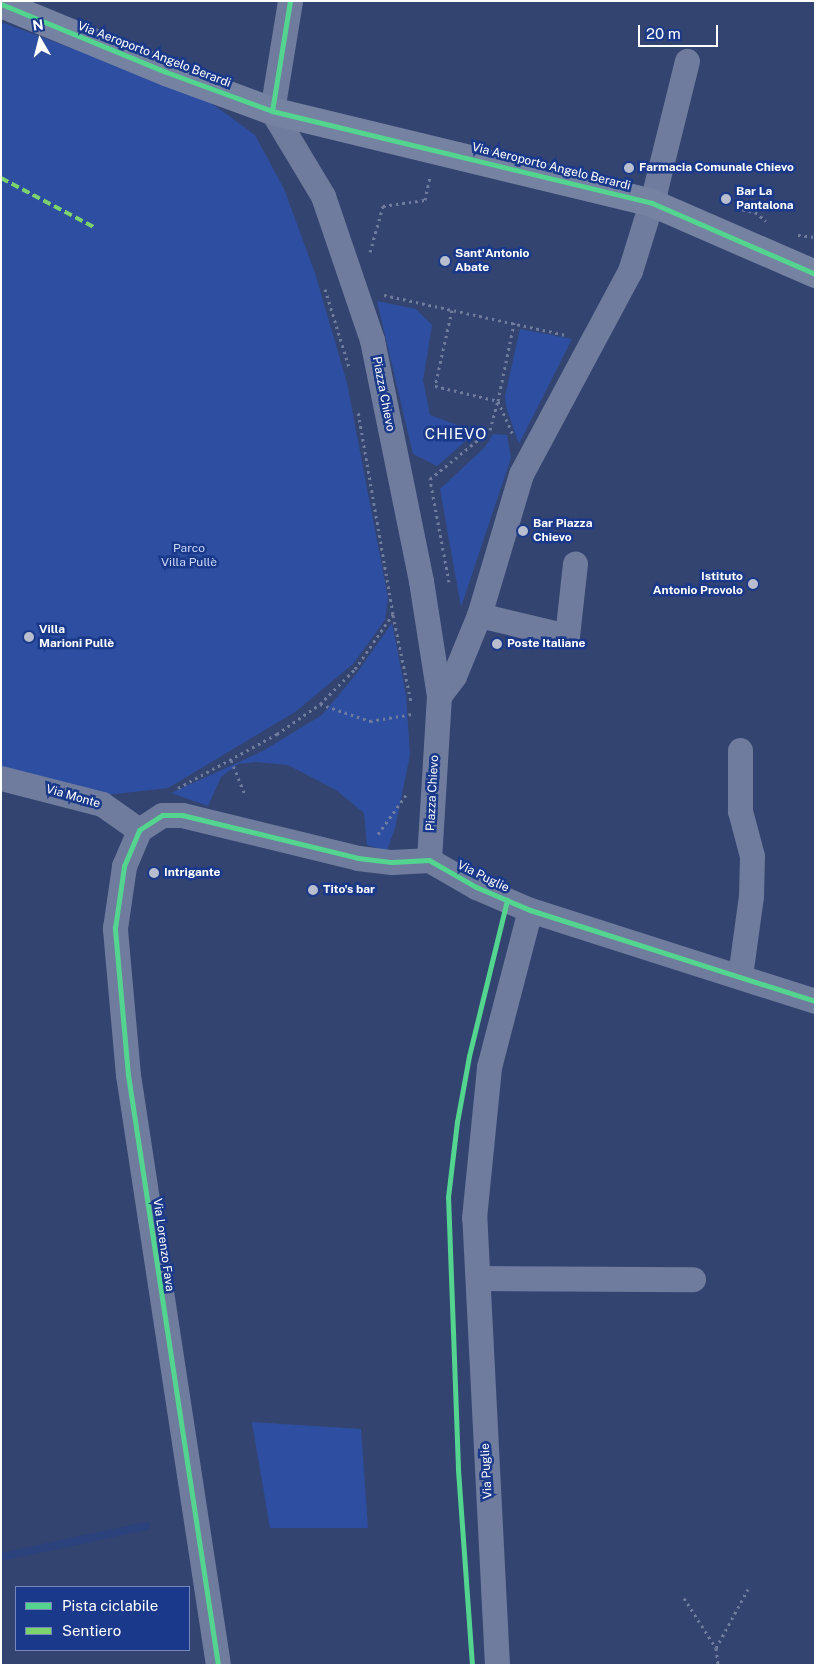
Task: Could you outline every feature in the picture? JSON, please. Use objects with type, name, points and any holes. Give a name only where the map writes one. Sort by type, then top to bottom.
[{"type":"street","points":[[272,111],[286,41],[290,1]]},
{"type":"street","name":"Via Aeroporto Angelo Berardi","points":[[1,4],[166,72],[272,111],[652,203],[815,274]]},
{"type":"street","points":[[439,696],[454,676],[479,615],[521,474],[591,340],[630,271],[652,203],[687,61]]},
{"type":"street","name":"Piazza Chievo","points":[[272,111],[323,196],[372,340],[421,581],[439,696],[429,860]]},
{"type":"street","points":[[479,615],[567,636],[575,563]]},
{"type":"street","points":[[740,750],[740,811],[752,856],[751,896],[740,976]]},
{"type":"street","name":"Via Monte","points":[[1,778],[102,804],[139,830]]},
{"type":"street","points":[[139,830],[162,815],[182,815],[358,858],[392,862],[429,860]]},
{"type":"street","name":"Via Lorenzo Fava","points":[[139,830],[124,866],[115,928],[128,1075],[218,1665]]},
{"type":"street","name":"Via Puglie","points":[[429,860],[476,887],[530,910],[815,1000]]},
{"type":"street","name":"Via Puglie","points":[[497,1665],[474,1218],[489,1067],[530,910]]},
{"type":"street","points":[[478,1278],[693,1279]]},
{"type":"path","points":[[372,259],[370,250],[384,206],[425,200],[432,171]]},
{"type":"path","points":[[322,281],[351,375]]},
{"type":"path","points":[[378,293],[591,340]]},
{"type":"path","points":[[452,310],[435,386],[498,400]]},
{"type":"path","points":[[449,588],[430,479],[490,430],[514,323]]},
{"type":"path","points":[[498,400],[513,434],[521,474]]},
{"type":"path","points":[[356,404],[413,723]]},
{"type":"path","points":[[174,790],[231,760],[320,704],[355,669],[393,614]]},
{"type":"path","points":[[320,704],[370,721],[412,714]]},
{"type":"path","points":[[231,760],[245,794]]},
{"type":"path","points":[[374,839],[407,793],[408,785]]},
{"type":"path","points":[[716,1648],[748,1589]]},
{"type":"path","points":[[684,1598],[716,1648],[718,1665]]},
{"type":"green space","name":"Parco Villa Pullè","points":[[1,22],[203,97],[255,135],[284,189],[315,273],[347,383],[388,598],[385,620],[353,664],[295,712],[168,788],[98,796],[1,767]]},
{"type":"green space","points":[[377,301],[416,309],[432,325],[423,380],[430,415],[476,432],[437,466],[413,454]]},
{"type":"green space","points":[[520,329],[572,339],[519,444],[506,407],[505,396]]},
{"type":"green space","points":[[493,434],[507,435],[511,458],[461,607],[440,489],[485,447]]},
{"type":"green space","points":[[392,623],[406,695],[410,755],[395,828],[387,851],[367,845],[364,813],[336,790],[288,765],[256,762],[238,764],[221,777],[208,806],[171,793],[261,752],[322,715],[357,673]]},
{"type":"green space","points":[[252,1422],[361,1429],[368,1528],[270,1528]]},
{"type":"waterway","points":[[1,1557],[146,1526]]},
{"type":"marked path","points":[[1,178],[96,228]]},
{"type":"cycle path","points":[[272,111],[290,1]]},
{"type":"cycle path","points":[[1,4],[166,72],[272,111],[652,203],[815,274]]},
{"type":"cycle path","points":[[218,1665],[128,1075],[115,928],[124,866],[139,830],[162,815],[182,815],[358,858],[392,862],[429,860],[476,887],[530,910],[815,1001]]},
{"type":"cycle path","points":[[472,1665],[458,1468],[448,1197],[457,1122],[469,1056],[507,900]]},
{"type":"place","name":"Farmacia Comunale Chievo","points":[[629,168]]},
{"type":"place","name":"Bar La Pantalona","points":[[726,199]]},
{"type":"place","name":"Sant'Antonio Abate","points":[[445,261]]},
{"type":"place","name":"Bar Piazza Chievo","points":[[523,531]]},
{"type":"place","name":"Istituto Antonio Provolo","points":[[753,584]]},
{"type":"place","name":"Villa Marioni Pullè","points":[[29,637]]},
{"type":"place","name":"Poste Italiane","points":[[497,644]]},
{"type":"place","name":"Intrigante","points":[[154,873]]},
{"type":"place","name":"Tito's bar","points":[[313,890]]},
{"type":"district","name":"CHIEVO","points":[[456,434]]}]
